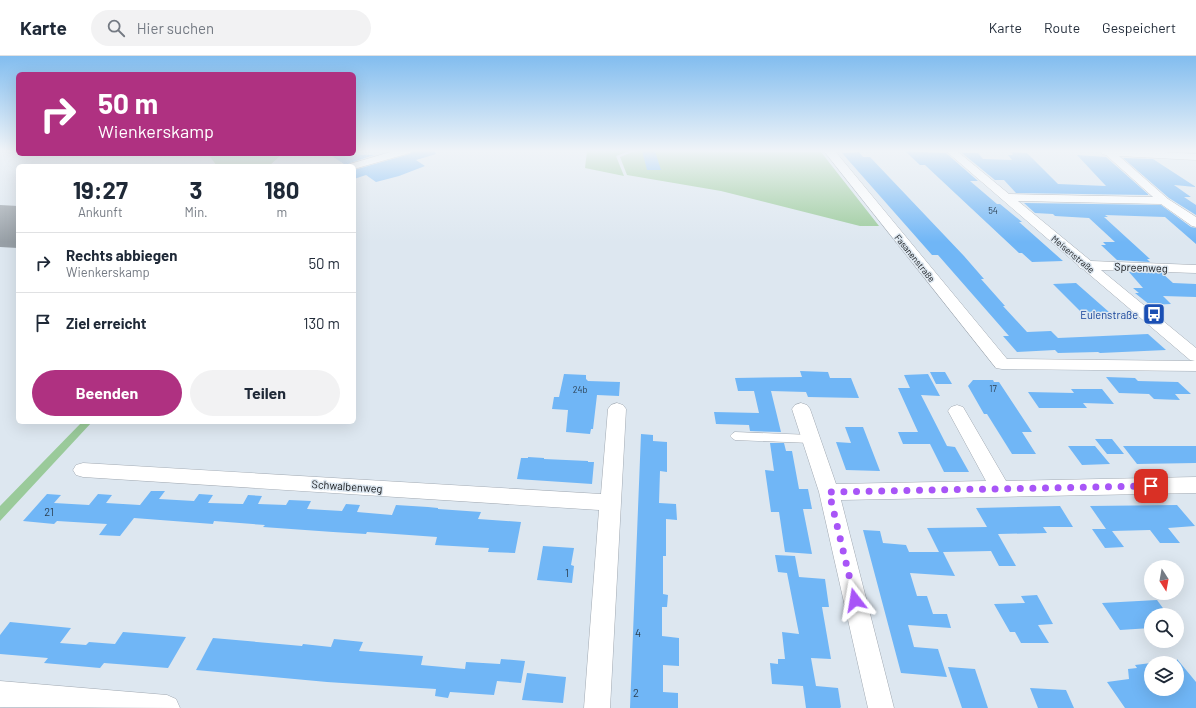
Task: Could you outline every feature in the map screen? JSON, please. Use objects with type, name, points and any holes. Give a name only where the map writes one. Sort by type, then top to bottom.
[{"type":"street","name":"Fasanenstraße","points":[[854,181],[1002,364],[1196,366]]},
{"type":"street","name":"Meisenstraße","points":[[987,181],[1085,265],[1196,356]]},
{"type":"street","points":[[1141,181],[1164,201],[1196,223]]},
{"type":"street","points":[[1005,197],[1164,201]]},
{"type":"street","name":"Spreenweg","points":[[1085,265],[1196,268]]},
{"type":"street","points":[[597,708],[617,409]]},
{"type":"street","points":[[801,409],[829,492],[882,708]]},
{"type":"street","points":[[957,410],[1000,489]]},
{"type":"street","name":"Schwalbenweg","points":[[83,470],[610,503]]},
{"type":"street","points":[[829,492],[1196,485]]},
{"type":"street","points":[[0,694],[167,708]]},
{"type":"lane","points":[[736,436],[811,439]]},
{"type":"green space","points":[[665,181],[844,181],[879,226],[860,226],[721,191]]},
{"type":"green space","points":[[80,424],[90,424],[0,521],[0,506]]},
{"type":"building","points":[[867,181],[893,181],[964,256],[984,279],[981,279],[1005,306],[1003,306],[1027,332],[1051,331],[1058,338],[1148,334],[1166,350],[1100,353],[1058,353],[1055,350],[1017,352],[1003,336],[1009,336],[938,255],[932,255]]},
{"type":"building","points":[[943,181],[971,181],[997,204],[1000,204],[1022,222],[1019,222],[1063,261],[1032,262],[1022,253],[1019,253]]},
{"type":"building","points":[[1005,181],[1055,181],[1058,184],[1106,186],[1102,181],[1134,181],[1149,195],[1016,193]]},
{"type":"building","points":[[1150,181],[1187,181],[1196,187],[1174,185],[1191,197],[1184,197],[1196,205],[1196,215],[1169,198]]},
{"type":"building","points":[[1024,203],[1161,205],[1191,227],[1196,228],[1196,244],[1165,217],[1105,215],[1108,217],[1104,217],[1150,259],[1147,259],[1150,262],[1117,260],[1101,245],[1106,245],[1103,242],[1115,242],[1089,218],[1035,213]]},
{"type":"building","points":[[1129,272],[1162,273],[1173,283],[1196,284],[1196,297],[1163,296],[1171,304],[1150,305],[1135,293],[1139,293],[1133,288],[1143,288]]},
{"type":"building","points":[[1076,283],[1109,312],[1082,313],[1053,284]]},
{"type":"building","points":[[800,371],[828,372],[830,378],[851,378],[859,398],[808,397],[806,392],[771,391],[781,432],[750,431],[749,425],[716,424],[714,412],[759,413],[754,391],[738,391],[735,378],[802,377]]},
{"type":"building","points":[[930,372],[945,372],[952,384],[936,384]]},
{"type":"building","points":[[564,374],[586,375],[586,379],[588,381],[620,382],[619,396],[597,395],[593,429],[591,429],[590,434],[566,432],[568,410],[552,409],[554,397],[559,397]]},
{"type":"building","points":[[928,374],[940,396],[921,395],[947,446],[955,447],[969,472],[944,472],[930,444],[903,444],[898,432],[918,432],[898,388],[910,388],[904,375]]},
{"type":"building","points":[[1106,377],[1135,378],[1138,381],[1178,382],[1191,394],[1175,394],[1180,400],[1154,399],[1149,394],[1119,393]]},
{"type":"building","points":[[973,380],[993,380],[994,382],[999,382],[1032,432],[1022,432],[1036,454],[1012,454],[987,414],[984,414],[968,386]]},
{"type":"building","points":[[1071,389],[1102,389],[1114,404],[1083,403],[1087,408],[1039,408],[1028,392],[1074,393]]},
{"type":"building","points":[[845,427],[863,427],[880,471],[846,470],[836,442],[851,443]]},
{"type":"building","points":[[641,434],[653,435],[653,441],[667,442],[667,472],[660,471],[659,503],[676,504],[677,520],[666,519],[666,556],[663,556],[663,594],[668,595],[667,607],[662,607],[662,636],[679,638],[679,666],[663,665],[663,692],[678,693],[678,708],[630,708]]},
{"type":"building","points":[[1095,439],[1112,439],[1124,454],[1107,454]]},
{"type":"building","points":[[770,443],[784,443],[786,451],[792,451],[799,489],[808,489],[812,509],[803,509],[812,554],[785,552],[779,512],[771,512],[765,470],[774,471]]},
{"type":"building","points":[[1068,446],[1095,446],[1110,464],[1082,465]]},
{"type":"building","points":[[1123,446],[1196,446],[1196,463],[1137,464]]},
{"type":"building","points":[[528,457],[594,462],[592,484],[517,479],[521,458]]},
{"type":"building","points":[[151,491],[165,491],[159,499],[194,501],[199,494],[213,495],[208,503],[243,504],[248,495],[262,496],[258,504],[286,505],[289,500],[311,501],[307,509],[342,511],[346,504],[360,505],[357,512],[392,515],[396,505],[481,512],[478,519],[521,522],[515,553],[488,552],[489,548],[435,545],[437,537],[263,527],[265,525],[214,521],[213,524],[134,518],[120,536],[99,535],[107,524],[57,521],[54,524],[23,521],[47,494],[61,495],[54,503],[89,505],[98,494],[112,495],[106,503],[140,505]]},
{"type":"building","points":[[1177,505],[1195,526],[1168,528],[1180,543],[1160,543],[1150,530],[1112,531],[1124,547],[1105,548],[1092,529],[1106,529],[1090,506]]},
{"type":"building","points":[[1060,506],[1073,527],[1043,527],[1047,533],[998,534],[1016,566],[999,566],[991,551],[943,552],[955,576],[910,573],[917,596],[927,596],[933,614],[947,614],[951,628],[908,625],[914,647],[938,649],[947,677],[901,673],[863,530],[880,531],[883,543],[906,545],[909,552],[939,552],[927,528],[987,527],[976,508]]},
{"type":"building","points":[[543,546],[574,548],[571,565],[574,566],[572,583],[537,580]]},
{"type":"building","points":[[775,555],[795,556],[799,577],[825,579],[829,607],[822,607],[831,659],[811,658],[816,686],[838,688],[840,708],[806,708],[803,686],[772,684],[770,663],[778,664],[778,659],[785,659],[782,632],[799,634],[787,573],[778,572]]},
{"type":"building","points":[[1037,595],[1053,624],[1038,625],[1049,643],[1021,643],[1015,632],[1010,632],[994,604],[1025,603],[1021,596]]},
{"type":"building","points":[[1157,600],[1163,608],[1144,608],[1144,628],[1120,630],[1102,603]]},
{"type":"building","points":[[10,622],[71,628],[60,643],[86,645],[89,642],[115,644],[123,632],[186,637],[168,668],[104,663],[100,668],[44,663],[48,658],[0,654],[0,635]]},
{"type":"building","points":[[213,638],[302,646],[303,644],[331,647],[334,639],[363,642],[359,651],[423,656],[421,665],[465,669],[466,662],[500,664],[501,659],[525,661],[521,683],[497,681],[494,695],[450,692],[448,698],[435,696],[436,689],[327,682],[196,670]]},
{"type":"building","points":[[1144,664],[1144,696],[1184,696],[1184,667],[1196,682],[1196,708],[1125,708],[1107,682],[1129,679],[1128,669],[1137,668],[1135,665]]},
{"type":"building","points":[[948,667],[975,669],[988,708],[962,708]]},
{"type":"building","points":[[527,673],[566,677],[563,703],[522,700]]},
{"type":"building","points":[[1030,688],[1066,690],[1074,708],[1038,708]]},
{"type":"runway","points":[[0,226],[16,227]]},
{"type":"place","name":"Eulenstraße","points":[[1154,314]]},
{"type":"route","points":[[855,600],[829,492],[1151,486]]}]
